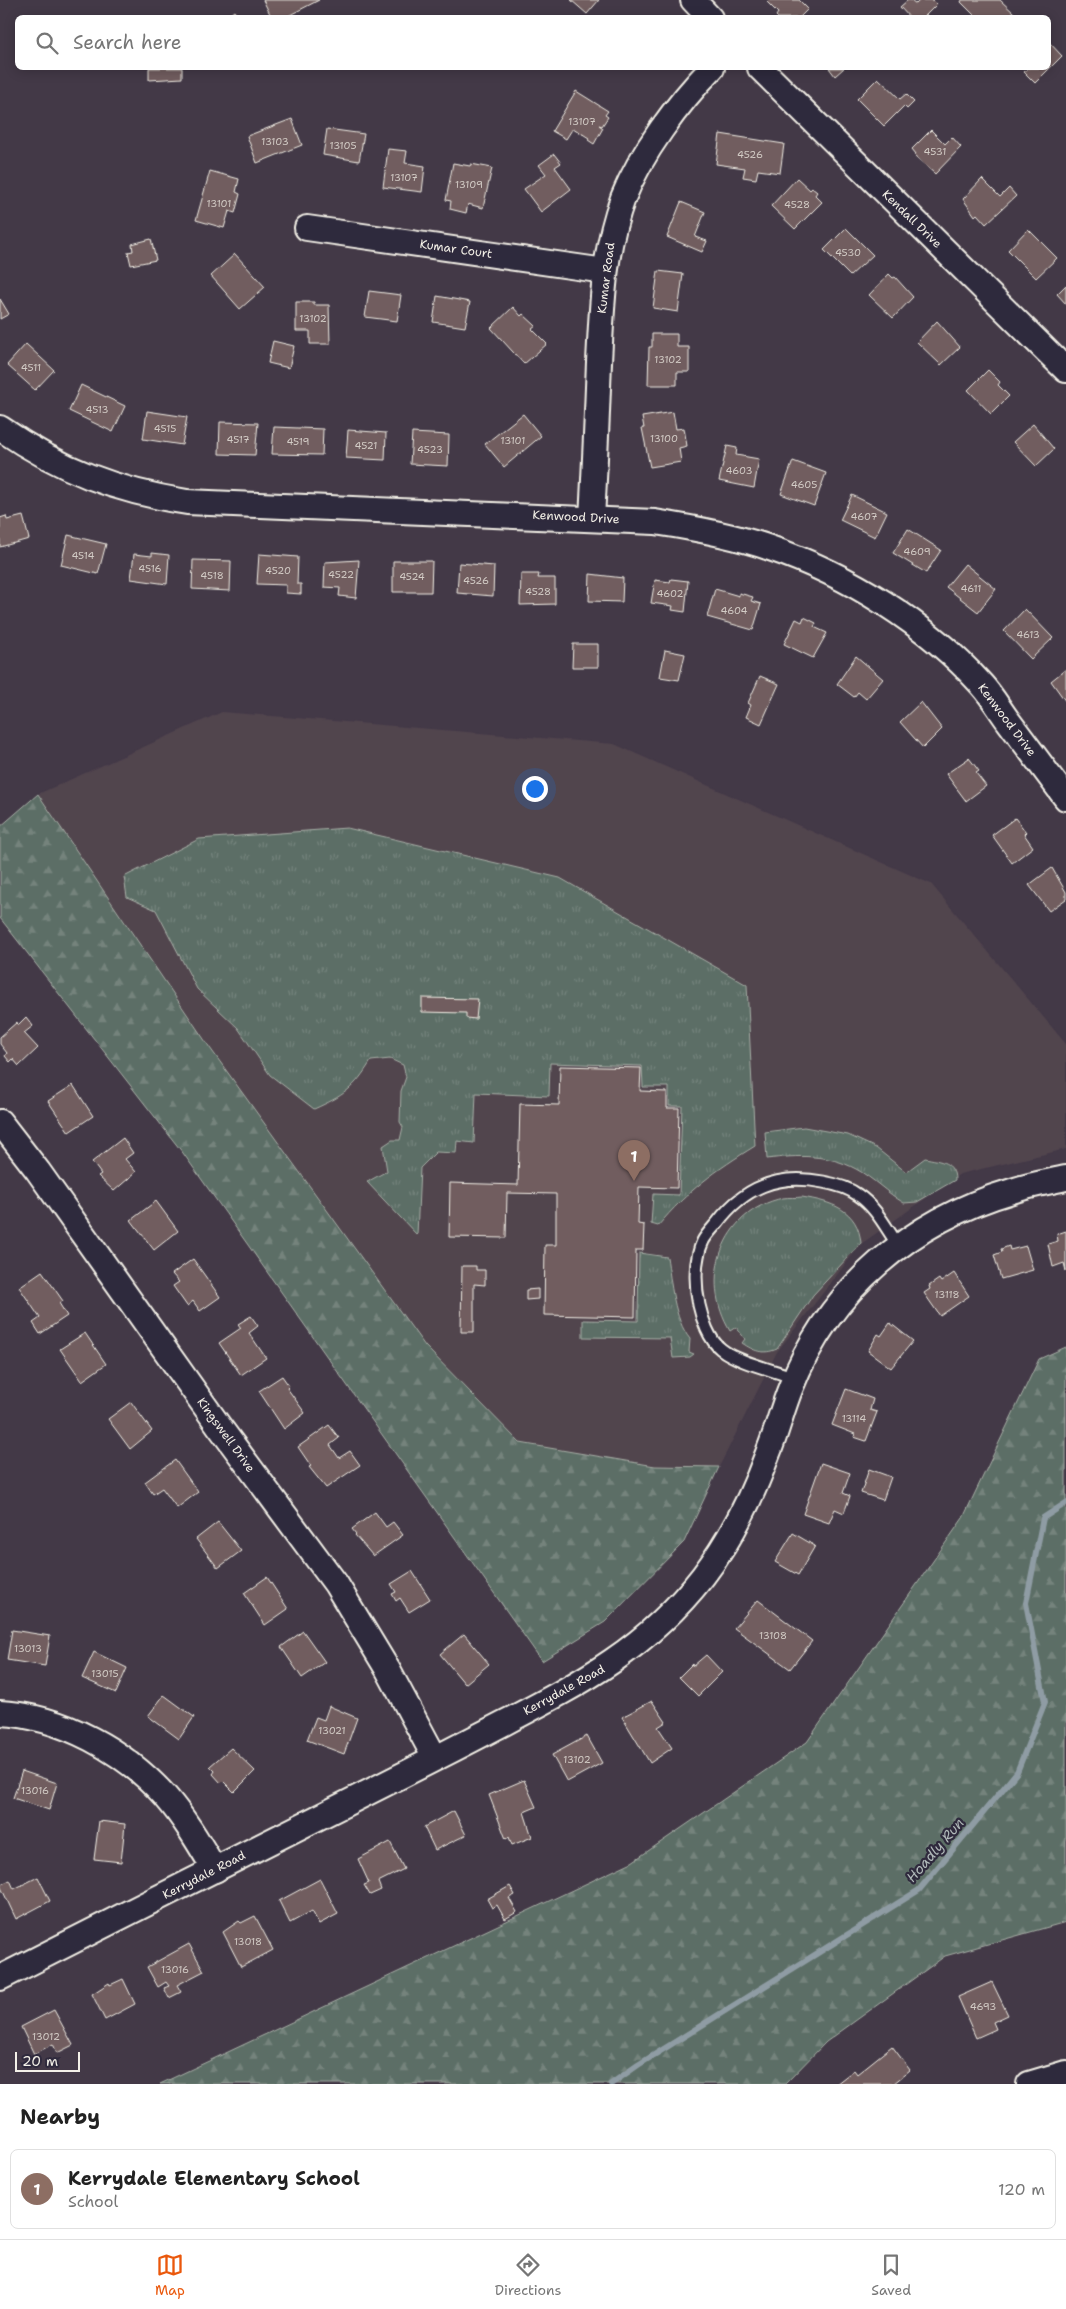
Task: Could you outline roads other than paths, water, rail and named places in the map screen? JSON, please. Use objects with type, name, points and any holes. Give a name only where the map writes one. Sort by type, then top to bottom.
[{"type":"street","points":[[693,0],[707,15]]},
{"type":"street","name":"Kumar Road","points":[[592,518],[605,271],[611,236],[623,198],[636,169],[670,119],[710,70]]},
{"type":"street","name":"Kendall Drive","points":[[762,70],[1066,370]]},
{"type":"street","name":"Kumar Court","points":[[307,228],[605,271]]},
{"type":"street","name":"Kenwood Drive","points":[[0,428],[26,446],[64,467],[111,486],[161,498],[187,502],[655,522],[718,533],[770,548],[809,563],[862,590],[905,618],[945,650],[982,686],[1066,798]]},
{"type":"street","name":"Kingswell Drive","points":[[2,1128],[38,1171],[219,1426],[336,1584],[388,1670],[435,1758]]},
{"type":"street","name":"Kerrydale Road","points":[[0,1978],[579,1684],[618,1658],[647,1635],[680,1603],[704,1574],[735,1528],[750,1500],[794,1378],[815,1338],[834,1310],[855,1285],[898,1245],[928,1226],[969,1206],[1012,1190],[1066,1178]]},
{"type":"street","points":[[0,1713],[35,1718],[70,1729],[102,1745],[138,1771],[165,1796],[188,1825],[215,1870]]},
{"type":"street","points":[[1029,2084],[1066,2073]]},
{"type":"lane","points":[[794,1378],[733,1356],[720,1349],[702,1317],[696,1272],[703,1242],[724,1214],[743,1195],[759,1187],[776,1181],[804,1178],[832,1184],[857,1194],[876,1211],[898,1245]]},
{"type":"waterway","name":"Hoadly Run","points":[[611,2084],[638,2065],[919,1890],[1017,1772],[1045,1702],[1026,1603],[1043,1518],[1066,1503]]},
{"type":"place","name":"Kerrydale Elementary School","points":[[634,1181]]}]
